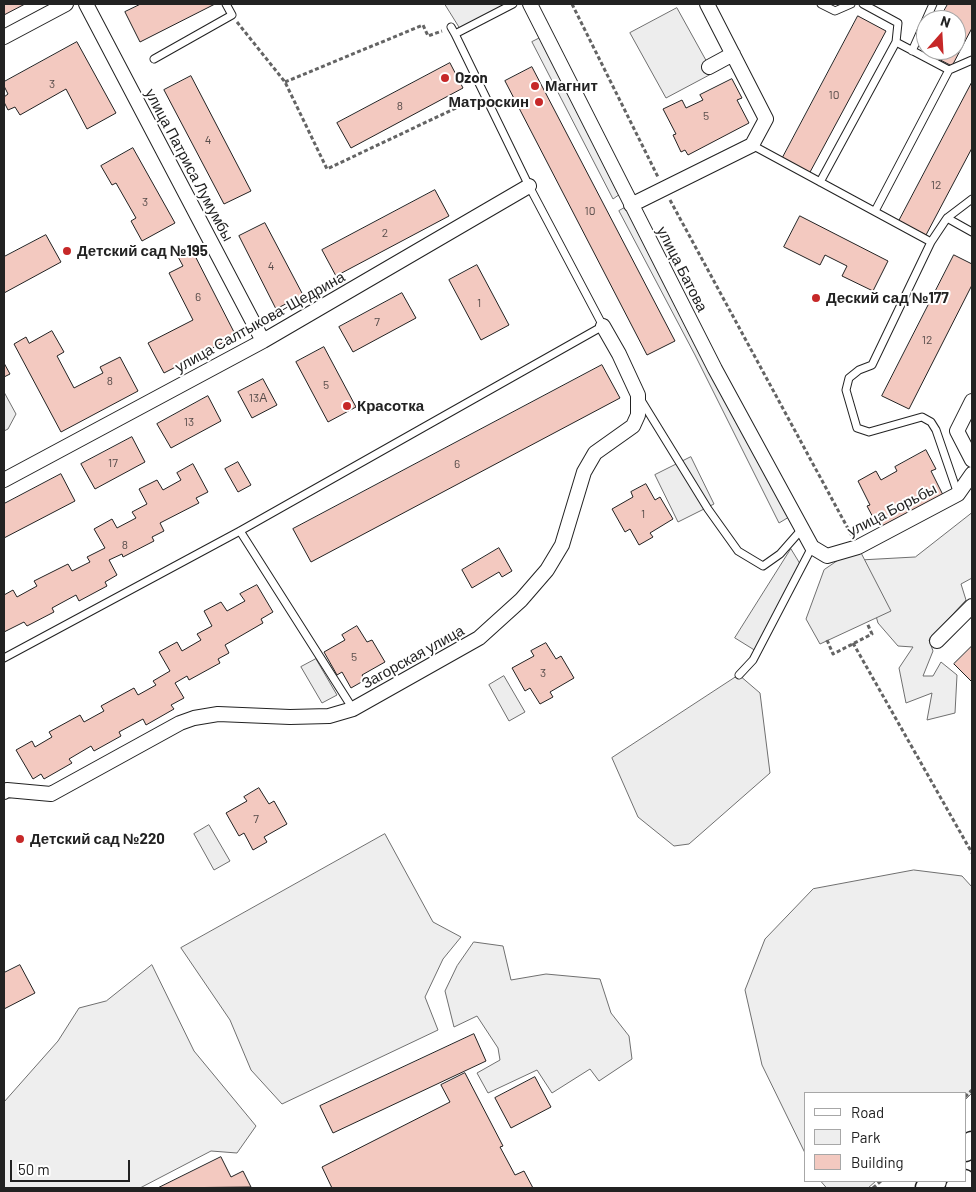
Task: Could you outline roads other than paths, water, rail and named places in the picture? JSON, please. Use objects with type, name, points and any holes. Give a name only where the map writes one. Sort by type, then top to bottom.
[{"type":"street","points":[[4,37],[66,4]]},
{"type":"street","name":"улица Патриса Лумумбы","points":[[86,4],[263,340]]},
{"type":"street","name":"улица Батова","points":[[530,4],[715,369],[812,547]]},
{"type":"street","points":[[631,205],[752,145],[766,120],[707,4]]},
{"type":"street","points":[[709,67],[733,54]]},
{"type":"street","name":"улица Салтыкова-Щедрина","points":[[4,480],[263,340],[529,186]]},
{"type":"street","name":"Загорская улица","points":[[4,792],[7,790],[51,794],[180,723],[194,718],[218,714],[290,717],[329,716],[353,708],[479,638],[522,600],[548,570],[562,545],[584,472],[595,453],[633,426],[638,416],[638,395],[619,354],[603,326]]},
{"type":"street","points":[[972,401],[957,431],[972,460]]},
{"type":"street","points":[[958,494],[972,474]]},
{"type":"street","name":"улица Борьбы","points":[[812,547],[827,556],[858,547],[958,494]]},
{"type":"street","points":[[937,641],[972,606]]},
{"type":"lane","points":[[154,59],[232,15],[226,4]]},
{"type":"lane","points":[[455,34],[513,4]]},
{"type":"lane","points":[[821,4],[836,11],[851,4]]},
{"type":"lane","points":[[820,182],[896,42],[898,23],[863,4]]},
{"type":"lane","points":[[912,50],[933,4]]},
{"type":"lane","points":[[4,658],[240,530],[603,326],[529,186],[451,27]]},
{"type":"lane","points":[[896,42],[949,70]]},
{"type":"lane","points":[[875,212],[949,70],[972,60]]},
{"type":"lane","points":[[752,145],[931,242]]},
{"type":"lane","points":[[958,494],[936,430],[931,422],[922,417],[868,432],[857,428],[846,390],[848,378],[859,370],[872,365],[931,242],[947,218],[972,199]]},
{"type":"lane","points":[[947,218],[972,232]]},
{"type":"lane","points":[[638,395],[708,509],[738,551],[763,566],[780,554],[802,529]]},
{"type":"lane","points":[[240,530],[353,708]]},
{"type":"lane","points":[[739,675],[753,660],[812,547]]},
{"type":"place","name":"Ozon","points":[[445,78]]},
{"type":"place","name":"Магнит","points":[[535,86]]},
{"type":"place","name":"Матроскин","points":[[539,102]]},
{"type":"place","name":"Детский сад №195","points":[[67,251]]},
{"type":"place","name":"Деский сад №177","points":[[816,298]]},
{"type":"place","name":"Красотка","points":[[347,406]]},
{"type":"place","name":"Детский сад №220","points":[[20,839]]}]
